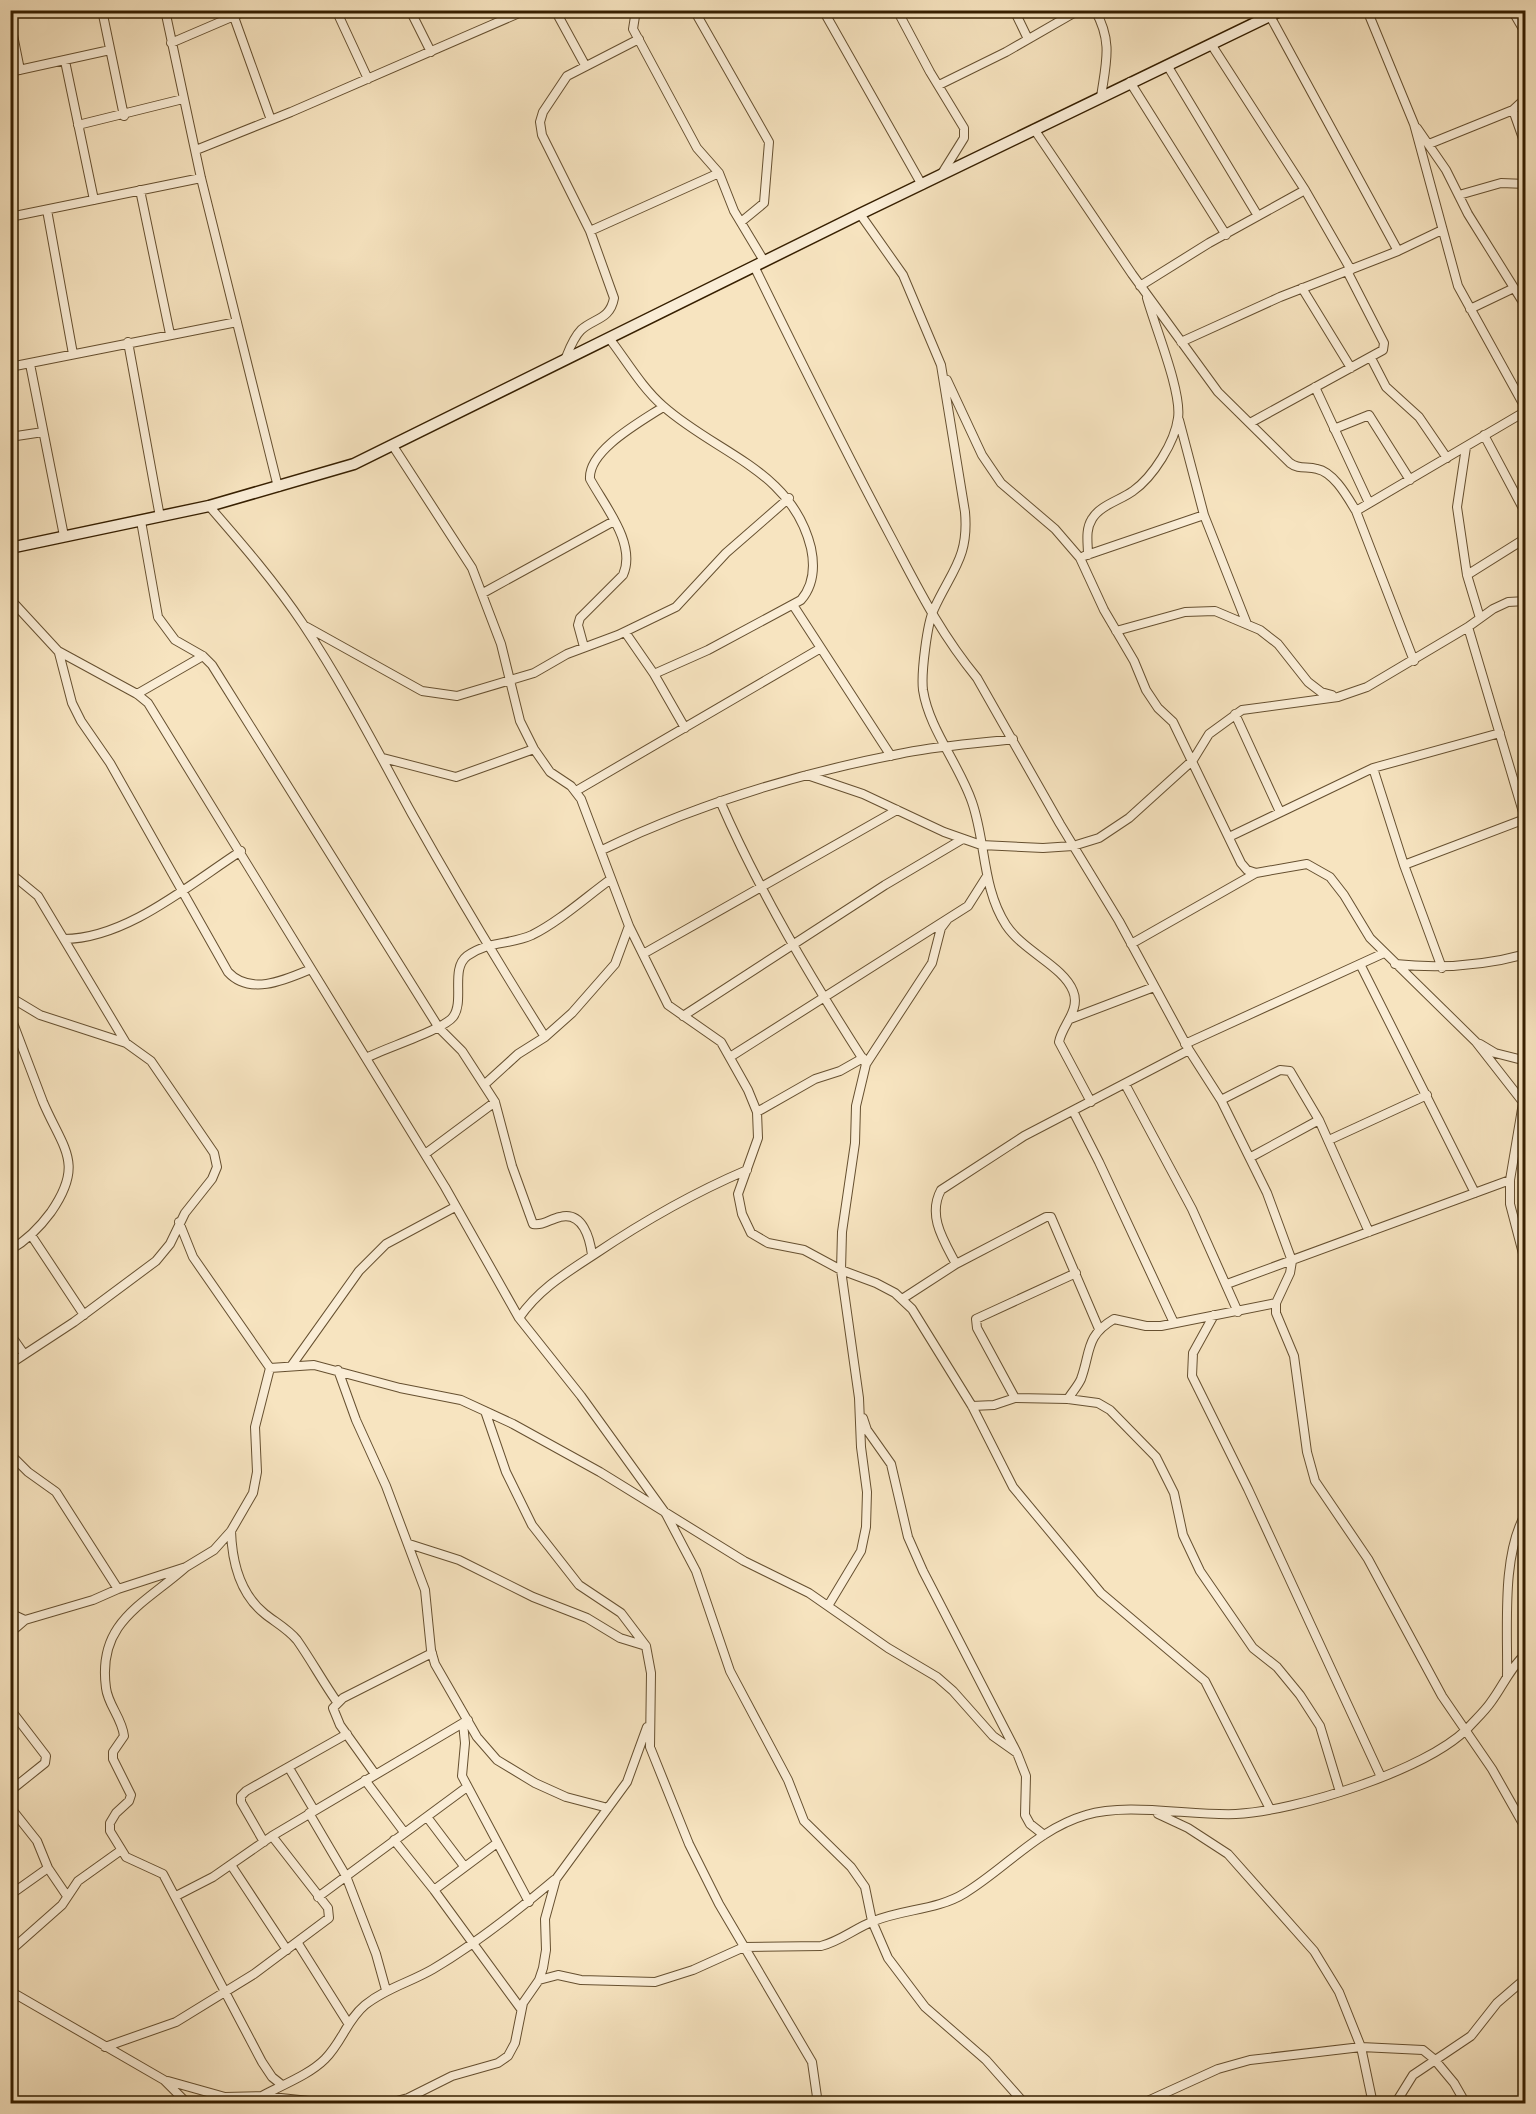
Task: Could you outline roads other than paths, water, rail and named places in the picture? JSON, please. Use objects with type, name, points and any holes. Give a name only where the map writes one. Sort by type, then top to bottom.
[{"type":"street","points":[[102,10],[124,116]]},
{"type":"street","points":[[165,10],[201,178],[278,487]]},
{"type":"street","points":[[171,43],[248,10]]},
{"type":"street","points":[[336,10],[368,79]]},
{"type":"street","points":[[410,10],[431,52]]},
{"type":"street","points":[[196,150],[368,79],[526,10]]},
{"type":"street","points":[[555,10],[585,65]]},
{"type":"street","points":[[627,10],[635,15],[633,29],[697,148],[719,173],[856,473],[932,616],[961,660],[977,678],[1013,739],[1131,944],[1187,1047],[1221,1100],[1251,1157],[1292,1261],[1290,1273],[1276,1303],[1281,1328],[1294,1356],[1304,1433],[1315,1481],[1368,1559],[1442,1696],[1492,1769],[1525,1826]]},
{"type":"street","points":[[694,10],[769,142],[764,203],[741,222]]},
{"type":"street","points":[[823,10],[922,185]]},
{"type":"street","points":[[897,10],[965,133],[940,176]]},
{"type":"street","points":[[1014,10],[1028,39]]},
{"type":"street","points":[[939,85],[1079,10]]},
{"type":"street","points":[[1095,10],[1107,34],[1108,51],[1101,97]]},
{"type":"street","points":[[10,548],[209,506],[354,464],[860,214],[1282,10]]},
{"type":"street","points":[[1356,511],[1526,410],[1458,286],[1414,124],[1367,10]]},
{"type":"street","points":[[1512,10],[1526,34]]},
{"type":"street","points":[[1270,16],[1398,251]]},
{"type":"street","points":[[234,17],[271,120]]},
{"type":"street","points":[[10,20],[20,70]]},
{"type":"street","points":[[565,360],[582,329],[604,318],[612,307],[614,298],[590,231],[542,135],[540,122],[543,112],[567,76],[639,39]]},
{"type":"street","points":[[1211,44],[1305,190],[1349,270],[1384,343],[1383,350],[1371,358],[1250,423]]},
{"type":"street","points":[[10,72],[110,50]]},
{"type":"street","points":[[65,61],[94,200]]},
{"type":"street","points":[[1167,65],[1258,216]]},
{"type":"street","points":[[1131,82],[1226,235]]},
{"type":"street","points":[[1429,144],[1513,110],[1526,98]]},
{"type":"street","points":[[78,125],[124,116],[183,99]]},
{"type":"street","points":[[1513,110],[1526,147]]},
{"type":"street","points":[[1414,124],[1429,144],[1526,307]]},
{"type":"street","points":[[1034,129],[1140,286],[1218,392],[1296,468],[1324,471],[1344,492],[1356,511],[1414,661]]},
{"type":"street","points":[[590,231],[719,173]]},
{"type":"street","points":[[10,217],[201,178]]},
{"type":"street","points":[[1459,195],[1501,183],[1526,184]]},
{"type":"street","points":[[140,190],[170,334]]},
{"type":"street","points":[[1140,286],[1305,190]]},
{"type":"street","points":[[46,210],[73,354]]},
{"type":"street","points":[[860,214],[903,275],[969,430],[982,455],[1001,483],[1055,528],[1084,556],[1116,631],[1134,661],[1146,690],[1158,708],[1173,722],[1241,863],[1247,870],[1256,873]]},
{"type":"street","points":[[1181,342],[1302,288],[1398,251],[1442,230]]},
{"type":"street","points":[[1302,288],[1351,368]]},
{"type":"street","points":[[1470,309],[1514,288]]},
{"type":"street","points":[[1146,294],[1178,400],[1178,418],[1204,515],[1247,624]]},
{"type":"street","points":[[10,367],[237,322]]},
{"type":"street","points":[[609,338],[663,407],[740,458],[789,498],[808,536],[813,566],[809,591],[793,605],[708,650],[654,674]]},
{"type":"street","points":[[128,342],[160,517]]},
{"type":"street","points":[[1371,358],[1386,387],[1419,417],[1447,458]]},
{"type":"street","points":[[30,364],[64,536]]},
{"type":"street","points":[[941,365],[967,535],[962,556],[932,616],[922,687],[932,722],[948,747],[972,802],[987,876],[1001,916],[1014,935],[1032,953],[1059,971],[1073,992],[1075,1003],[1070,1019],[1060,1033],[1059,1042],[1091,1102]]},
{"type":"street","points":[[1315,387],[1369,503]]},
{"type":"street","points":[[584,647],[578,625],[580,618],[623,575],[627,566],[624,542],[590,479],[591,468],[611,444],[663,407]]},
{"type":"street","points":[[1334,429],[1369,415],[1410,480]]},
{"type":"street","points":[[1084,556],[1087,530],[1092,517],[1135,490],[1157,465],[1172,439],[1178,418]]},
{"type":"street","points":[[10,437],[43,432]]},
{"type":"street","points":[[1484,435],[1526,514]]},
{"type":"street","points":[[393,446],[472,568],[483,593],[511,678],[520,721],[534,749],[550,772],[576,791],[602,850],[629,926],[668,1005],[721,1042],[748,1090],[757,1112],[758,1138],[738,1194],[742,1214],[751,1233],[768,1243],[804,1250],[841,1270],[876,1283],[902,1299],[912,1309],[972,1406],[1013,1487],[1030,1511],[1101,1593],[1205,1681],[1270,1809]]},
{"type":"street","points":[[1466,447],[1457,507],[1467,575],[1480,618]]},
{"type":"street","points":[[303,624],[422,691],[437,695],[457,696],[534,673],[584,647],[625,632],[676,607],[726,553],[789,498]]},
{"type":"street","points":[[209,506],[252,555],[303,624],[544,1038]]},
{"type":"street","points":[[1084,556],[1204,515]]},
{"type":"street","points":[[141,521],[158,617],[175,640],[203,656],[212,665],[439,1028],[462,1051],[495,1102],[512,1167],[533,1224],[538,1225],[562,1216],[577,1220],[587,1231],[592,1255]]},
{"type":"street","points":[[483,593],[614,521]]},
{"type":"street","points":[[1467,575],[1526,538]]},
{"type":"street","points":[[10,599],[58,651],[137,694],[148,703],[425,1154],[519,1318],[567,1378],[666,1514],[696,1571],[730,1671],[788,1780],[804,1821],[851,1867],[865,1887],[872,1921],[888,1958],[925,2007],[986,2060],[1025,2103]]},
{"type":"street","points":[[807,775],[863,794],[961,840],[981,845],[1043,849],[1073,846],[1099,838],[1129,818],[1193,760],[1209,734],[1235,714],[1259,705],[1338,697],[1367,687],[1414,661],[1508,602],[1526,601]]},
{"type":"street","points":[[793,605],[891,756]]},
{"type":"street","points":[[1116,631],[1185,612],[1215,611],[1247,624],[1278,644],[1308,682],[1321,692],[1338,697]]},
{"type":"street","points":[[1404,865],[1525,820],[1468,627]]},
{"type":"street","points":[[625,632],[654,674],[685,728]]},
{"type":"street","points":[[576,791],[821,648]]},
{"type":"street","points":[[58,651],[72,703],[81,721],[110,763],[228,972],[236,981],[253,985],[276,982],[311,969]]},
{"type":"street","points":[[137,694],[203,656]]},
{"type":"street","points":[[1235,714],[1280,812]]},
{"type":"street","points":[[1229,837],[1373,768],[1500,733]]},
{"type":"street","points":[[602,850],[662,821],[807,775],[891,756],[1013,739]]},
{"type":"street","points":[[383,758],[456,777],[534,749]]},
{"type":"street","points":[[1373,768],[1404,865],[1442,968]]},
{"type":"street","points":[[720,801],[748,865],[824,997],[865,1061]]},
{"type":"street","points":[[643,954],[897,810]]},
{"type":"street","points":[[683,1016],[961,840]]},
{"type":"street","points":[[64,939],[99,935],[124,925],[241,852]]},
{"type":"street","points":[[1131,944],[1256,873],[1307,864],[1330,877],[1344,895],[1370,938],[1476,1042],[1524,1105],[1510,1180],[1510,1204],[1526,1265]]},
{"type":"street","points":[[10,873],[38,896],[126,1042]]},
{"type":"street","points":[[730,1057],[968,906],[987,876]]},
{"type":"street","points":[[366,1058],[439,1028],[451,1020],[458,1007],[462,962],[488,945],[532,935],[611,879]]},
{"type":"street","points":[[828,1606],[861,1551],[866,1527],[867,1492],[860,1408],[841,1270],[843,1232],[855,1143],[856,1106],[865,1061],[932,963],[941,928],[947,920]]},
{"type":"street","points":[[484,1085],[518,1054],[544,1038],[572,1013],[615,964],[622,951],[629,926]]},
{"type":"street","points":[[956,1264],[940,1233],[936,1218],[941,1190],[1024,1136],[1125,1084],[1187,1047],[1384,953]]},
{"type":"street","points":[[1395,964],[1442,968],[1492,963],[1526,954]]},
{"type":"street","points":[[1360,964],[1475,1193]]},
{"type":"street","points":[[1070,1019],[1154,987]]},
{"type":"street","points":[[10,997],[40,1015],[126,1042],[152,1061],[214,1153],[217,1167],[212,1179],[179,1222],[170,1244],[156,1261],[84,1315],[10,1364]]},
{"type":"street","points":[[10,1015],[44,1104],[61,1137],[69,1167],[69,1180],[64,1193],[46,1220],[31,1235],[10,1250]]},
{"type":"street","points":[[1476,1042],[1495,1053],[1526,1061]]},
{"type":"street","points":[[757,1112],[815,1079],[865,1061]]},
{"type":"street","points":[[1221,1100],[1286,1069],[1295,1076],[1320,1120],[1369,1232]]},
{"type":"street","points":[[1125,1084],[1192,1209],[1238,1311]]},
{"type":"street","points":[[1329,1140],[1426,1095]]},
{"type":"street","points":[[425,1154],[495,1102]]},
{"type":"street","points":[[1073,1111],[1174,1323]]},
{"type":"street","points":[[1251,1157],[1320,1120]]},
{"type":"street","points":[[519,1318],[531,1301],[546,1287],[592,1255],[670,1206],[748,1169]]},
{"type":"street","points":[[1227,1284],[1510,1180]]},
{"type":"street","points":[[292,1365],[359,1271],[386,1244],[455,1207]]},
{"type":"street","points":[[902,1299],[956,1264],[1046,1217],[1051,1217],[1099,1329]]},
{"type":"street","points":[[179,1222],[193,1257],[270,1368],[255,1427],[257,1472],[253,1493],[231,1531],[214,1550],[186,1567],[133,1610],[113,1632],[105,1649],[106,1691],[124,1736],[113,1752],[113,1759],[131,1795],[129,1801],[116,1813],[110,1823],[110,1831],[120,1851],[131,1861],[164,1874],[262,2062],[272,2077],[282,2085]]},
{"type":"street","points":[[31,1235],[84,1315]]},
{"type":"street","points":[[1015,1398],[977,1328],[976,1318],[1076,1273]]},
{"type":"street","points":[[1068,1399],[1081,1380],[1090,1342],[1099,1329],[1114,1319],[1146,1326],[1174,1323],[1276,1303]]},
{"type":"street","points":[[1214,1315],[1193,1353],[1192,1376],[1253,1499],[1381,1777]]},
{"type":"street","points":[[10,1334],[24,1354]]},
{"type":"street","points":[[270,1368],[314,1365],[400,1388],[461,1400],[485,1411],[600,1472],[666,1514],[828,1606],[888,1648],[936,1677],[953,1691],[993,1736],[1017,1753]]},
{"type":"street","points":[[338,1370],[356,1420],[410,1544],[425,1590],[432,1653],[465,1722],[497,1760],[535,1783],[566,1797],[608,1808]]},
{"type":"street","points":[[972,1406],[994,1405],[1015,1398],[1068,1399],[1104,1405],[1156,1456],[1174,1493],[1183,1535],[1200,1571],[1252,1648],[1277,1667],[1300,1695],[1320,1726],[1340,1792]]},
{"type":"street","points":[[860,1408],[867,1430],[891,1464],[908,1537],[919,1563],[1017,1753],[1026,1776],[1025,1815],[1030,1824],[1044,1835]]},
{"type":"street","points":[[485,1411],[506,1472],[532,1525],[579,1585],[621,1613],[646,1646],[651,1673],[650,1747],[689,1844],[744,1947],[812,2062],[818,2103]]},
{"type":"street","points":[[10,1454],[28,1472],[56,1492],[118,1589]]},
{"type":"street","points":[[1507,1677],[1509,1575],[1514,1543],[1526,1513]]},
{"type":"street","points":[[231,1531],[232,1556],[236,1572],[248,1592],[262,1612],[296,1640],[337,1702]]},
{"type":"street","points":[[410,1544],[459,1560],[533,1596],[587,1618],[620,1638],[646,1646]]},
{"type":"street","points":[[10,1633],[25,1620],[93,1600],[118,1589],[186,1567]]},
{"type":"street","points":[[10,1613],[25,1620]]},
{"type":"street","points":[[375,1774],[333,1712],[337,1702],[432,1653]]},
{"type":"street","points":[[538,1980],[558,1975],[581,1980],[655,1982],[693,1970],[744,1947],[821,1946],[840,1940],[872,1921],[954,1899],[1044,1835],[1085,1815],[1105,1810],[1236,1814],[1270,1809],[1340,1792],[1381,1777],[1443,1748],[1466,1730],[1490,1704],[1507,1677],[1526,1654]]},
{"type":"street","points":[[10,1709],[46,1756],[45,1763],[10,1791]]},
{"type":"street","points":[[262,2096],[324,2060],[340,2041],[348,2023],[364,2006],[386,1990],[432,1969],[471,1944],[529,1902],[555,1879],[627,1782],[649,1720]]},
{"type":"street","points":[[176,1896],[231,1865],[311,1812],[465,1722]]},
{"type":"street","points":[[465,1722],[461,1770],[467,1787],[529,1902]]},
{"type":"street","points":[[264,1842],[241,1802],[241,1796],[346,1734]]},
{"type":"street","points":[[289,1768],[346,1876],[376,1954],[386,1990]]},
{"type":"street","points":[[365,1780],[404,1832]]},
{"type":"street","points":[[318,1897],[467,1787]]},
{"type":"street","points":[[10,1807],[37,1841],[48,1868],[68,1896]]},
{"type":"street","points":[[1154,1812],[1188,1828],[1228,1854],[1326,1968],[1361,2047],[1373,2103]]},
{"type":"street","points":[[427,1817],[464,1866]]},
{"type":"street","points":[[105,2047],[176,2022],[227,1991],[329,1918],[328,1908],[272,1836]]},
{"type":"street","points":[[394,1840],[434,1890],[471,1944],[521,2009]]},
{"type":"street","points":[[434,1890],[497,1843]]},
{"type":"street","points":[[10,1951],[62,1905],[78,1881],[120,1851]]},
{"type":"street","points":[[231,1865],[286,1950]]},
{"type":"street","points":[[10,1895],[48,1868]]},
{"type":"street","points":[[385,2103],[408,2098],[452,2076],[498,2063],[508,2055],[515,2043],[521,2009],[528,1992],[538,1980],[546,1950],[547,1902],[555,1879]]},
{"type":"street","points":[[297,1942],[348,2023]]},
{"type":"street","points":[[1395,2103],[1413,2075],[1471,2036],[1497,2003],[1526,1978]]},
{"type":"street","points":[[10,1991],[164,2080],[214,2095],[262,2096],[337,2103]]},
{"type":"street","points":[[1141,2103],[1218,2069],[1250,2060],[1361,2047],[1423,2050],[1434,2059],[1454,2083],[1466,2103]]},
{"type":"street","points":[[164,2080],[188,2103]]}]
